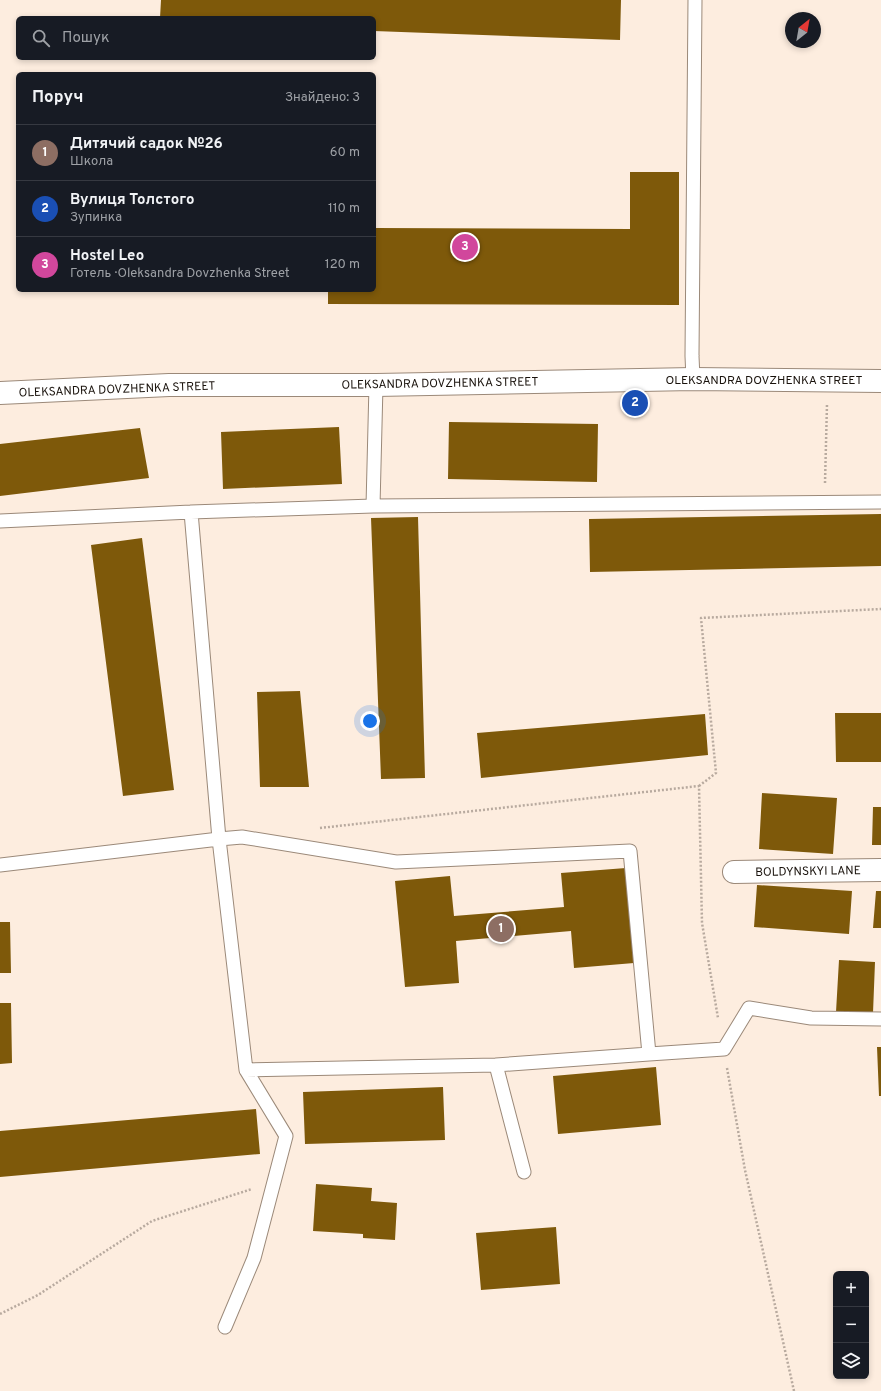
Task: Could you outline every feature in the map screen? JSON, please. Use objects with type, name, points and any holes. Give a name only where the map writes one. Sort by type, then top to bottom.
[{"type":"main road","name":"OLEKSANDRA DOVZHENKA STREET","points":[[0,393],[169,386],[376,385],[693,379],[881,381]]},
{"type":"main road","name":"BOLDYNSKYI LANE","points":[[734,872],[881,870]]},
{"type":"lane","points":[[693,379],[695,0]]},
{"type":"lane","points":[[373,506],[376,385]]},
{"type":"lane","points":[[0,521],[191,512],[373,506],[881,502]]},
{"type":"lane","points":[[191,512],[220,839],[246,1070],[286,1136],[254,1258],[225,1327]]},
{"type":"lane","points":[[0,865],[242,837],[396,862],[630,851],[649,1054]]},
{"type":"lane","points":[[246,1070],[496,1064],[724,1049],[749,1008],[811,1018],[881,1019]]},
{"type":"lane","points":[[496,1064],[524,1172]]},
{"type":"path","points":[[825,503],[827,403]]},
{"type":"path","points":[[314,829],[699,786],[716,773],[701,618],[881,609]]},
{"type":"path","points":[[699,786],[702,923],[745,1170],[794,1391]]},
{"type":"path","points":[[0,1314],[38,1295],[152,1221],[274,1181]]},
{"type":"building","points":[[161,0],[621,0],[620,40],[376,31],[376,16],[160,16]]},
{"type":"building","points":[[630,172],[679,172],[679,305],[328,304],[328,292],[376,292],[376,228],[630,229]]},
{"type":"building","points":[[449,422],[598,424],[597,482],[448,479]]},
{"type":"building","points":[[339,427],[342,484],[223,489],[221,432]]},
{"type":"building","points":[[140,428],[149,478],[0,496],[0,444]]},
{"type":"building","points":[[881,514],[881,566],[590,572],[589,519]]},
{"type":"building","points":[[418,517],[425,778],[381,779],[371,518]]},
{"type":"building","points":[[142,538],[174,790],[123,796],[91,545]]},
{"type":"building","points":[[300,691],[309,787],[260,787],[257,692]]},
{"type":"building","points":[[835,713],[881,713],[881,762],[836,762]]},
{"type":"building","points":[[705,714],[708,755],[481,778],[477,733]]},
{"type":"building","points":[[762,793],[837,798],[833,854],[759,849]]},
{"type":"building","points":[[873,807],[881,807],[881,845],[872,845]]},
{"type":"building","points":[[626,868],[634,963],[574,968],[571,931],[456,941],[459,983],[405,987],[395,881],[450,876],[454,916],[564,907],[561,873]]},
{"type":"building","points":[[757,885],[852,891],[849,934],[754,927]]},
{"type":"building","points":[[876,891],[881,891],[881,928],[873,928]]},
{"type":"building","points":[[0,922],[10,922],[11,973],[0,973]]},
{"type":"building","points":[[839,960],[875,962],[873,1013],[836,1012]]},
{"type":"building","points":[[0,1003],[11,1003],[12,1063],[0,1064]]},
{"type":"building","points":[[877,1047],[881,1047],[881,1096],[879,1096]]},
{"type":"building","points":[[656,1067],[661,1125],[558,1134],[553,1076]]},
{"type":"building","points":[[443,1087],[445,1140],[305,1144],[303,1092]]},
{"type":"building","points":[[256,1109],[260,1154],[0,1177],[0,1131]]},
{"type":"building","points":[[316,1184],[372,1188],[371,1201],[397,1203],[395,1240],[363,1238],[363,1234],[313,1231]]},
{"type":"building","points":[[556,1227],[560,1284],[481,1290],[476,1233]]},
{"type":"place","name":"Hostel Leo","points":[[465,247]]},
{"type":"place","name":"Вулиця Толстого","points":[[635,403]]},
{"type":"place","name":"Дитячий садок №26","points":[[501,929]]}]
